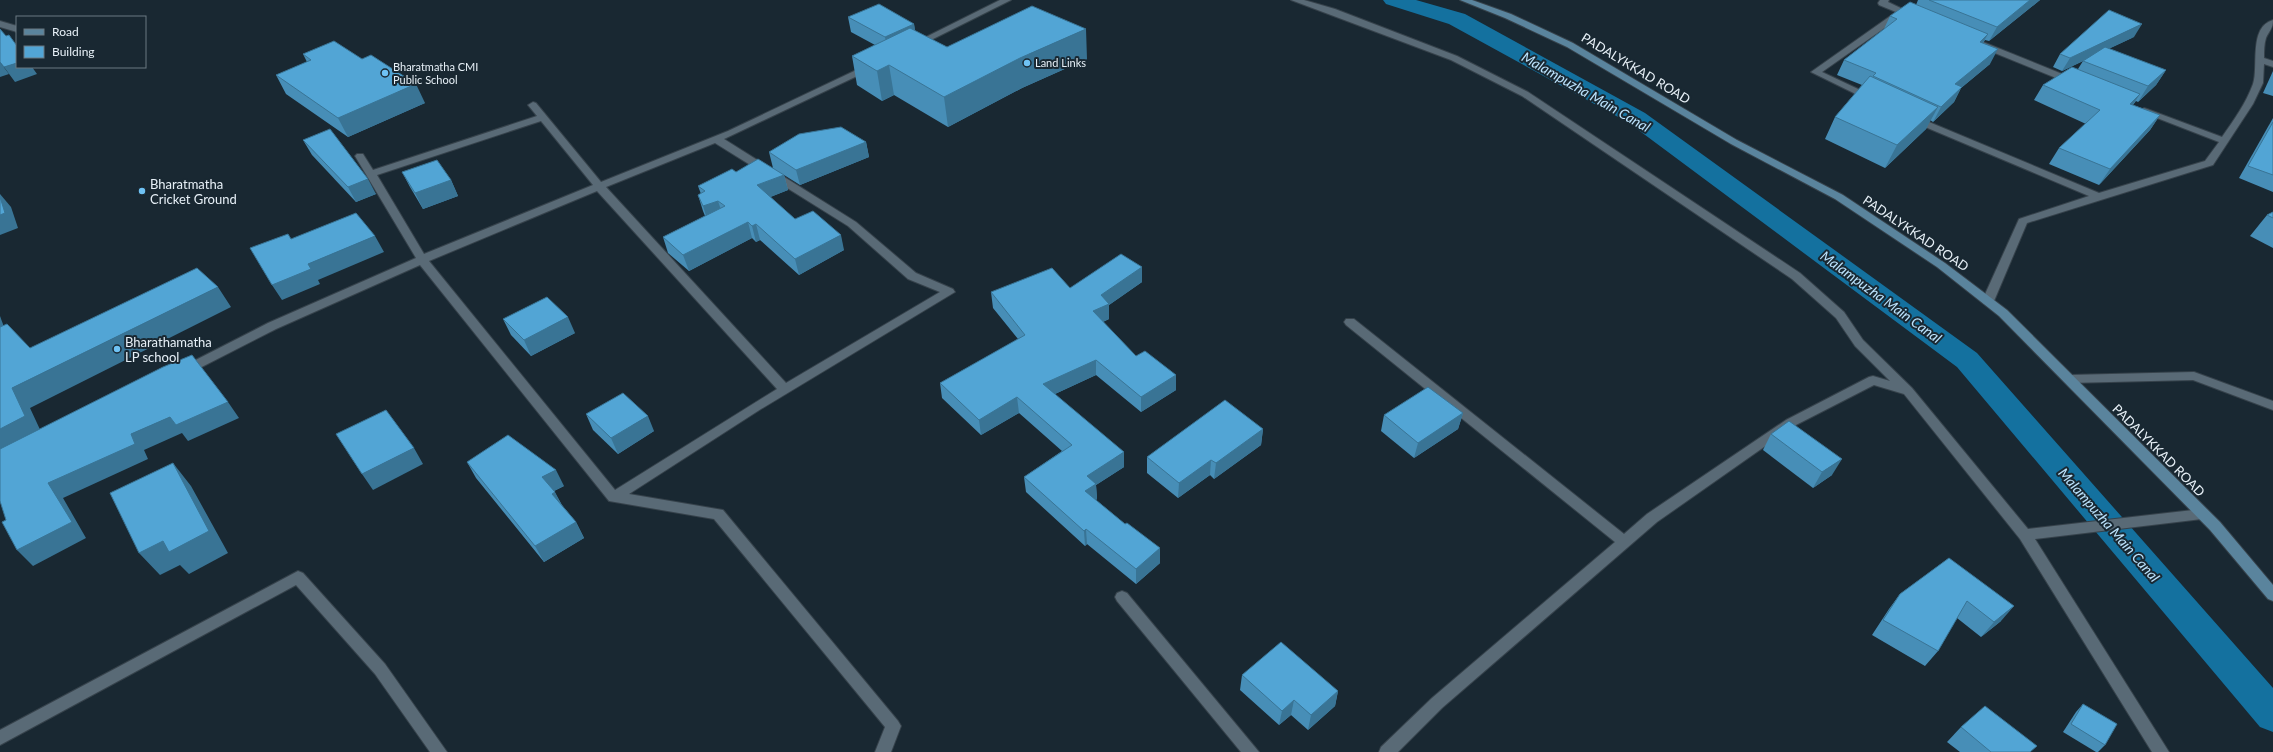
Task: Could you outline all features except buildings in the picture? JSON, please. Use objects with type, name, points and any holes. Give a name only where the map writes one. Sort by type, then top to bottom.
[{"type":"street","points":[[901,51],[1008,0]]},
{"type":"street","points":[[1295,0],[1332,11],[1454,58],[1525,94],[1796,276],[1840,316],[1859,343],[1908,392],[2025,535],[2161,752]]},
{"type":"street","name":"PADALYKKAD ROAD","points":[[1464,0],[1508,16],[1570,45],[1734,142],[1839,197],[1941,265],[2003,313],[2202,514],[2273,595]]},
{"type":"street","points":[[1885,0],[1882,3],[1917,17]]},
{"type":"street","points":[[1880,103],[1816,72],[1903,11]]},
{"type":"street","points":[[1988,301],[2023,221],[2098,196],[2209,164],[2242,114],[2259,81],[2258,48],[2269,26],[2273,23]]},
{"type":"street","points":[[0,24],[16,29]]},
{"type":"street","points":[[1975,41],[2085,86]]},
{"type":"street","points":[[2258,59],[2273,64]]},
{"type":"street","points":[[174,376],[272,326],[422,260],[598,186],[716,139],[880,62]]},
{"type":"street","points":[[533,105],[598,186],[785,390]]},
{"type":"street","points":[[2136,107],[2224,141]]},
{"type":"street","points":[[1908,116],[2098,196]]},
{"type":"street","points":[[371,174],[542,118]]},
{"type":"street","points":[[614,497],[785,390],[949,292],[912,276],[852,224],[716,139]]},
{"type":"street","points":[[360,156],[422,260],[614,497],[718,514],[893,726],[883,752]]},
{"type":"street","points":[[1350,322],[1624,542]]},
{"type":"street","points":[[2069,379],[2194,376],[2273,406]]},
{"type":"street","points":[[1387,752],[1437,703],[1652,518],[1790,423],[1873,380],[1908,392]]},
{"type":"street","points":[[2025,535],[2202,514]]},
{"type":"street","points":[[0,738],[298,577],[380,669],[439,752]]},
{"type":"street","points":[[1122,597],[1251,752]]},
{"type":"waterway","name":"Malampuzha Main Canal","points":[[1393,0],[1457,19],[1637,118],[1967,360],[2273,715]]},
{"type":"place","name":"Land Links","points":[[1027,63]]},
{"type":"place","name":"Bharatmatha CMI Public School","points":[[385,73]]},
{"type":"place","name":"Bharatmatha Cricket Ground","points":[[142,191]]},
{"type":"place","name":"Bharathamatha LP school","points":[[117,349]]}]
